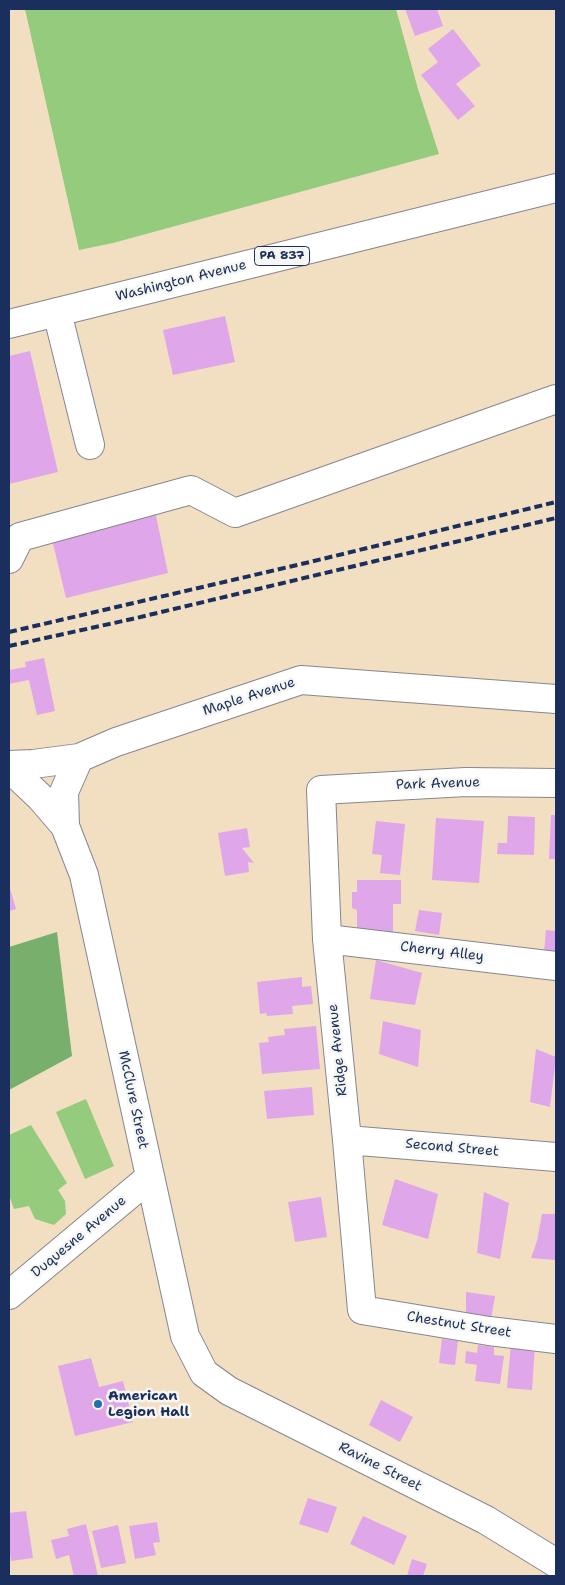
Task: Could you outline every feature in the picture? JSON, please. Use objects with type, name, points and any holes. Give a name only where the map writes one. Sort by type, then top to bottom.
[{"type":"street","name":"Washington Avenue","points":[[9,324],[556,188]]},
{"type":"street","points":[[57,312],[90,445]]},
{"type":"street","points":[[9,559],[20,537],[191,490],[235,513],[556,399]]},
{"type":"street","name":"Maple Avenue","points":[[9,766],[79,758],[116,742],[301,680],[556,699]]},
{"type":"street","name":"McClure Street","points":[[79,758],[64,792],[65,826],[84,875],[185,1336],[204,1373]]},
{"type":"street","name":"McClure Street","points":[[9,766],[40,797],[65,826]]},
{"type":"street","name":"Park Avenue","points":[[320,790],[466,782],[556,782]]},
{"type":"street","name":"Ridge Avenue","points":[[320,790],[327,939],[362,1310]]},
{"type":"street","name":"Cherry Alley","points":[[327,939],[556,966]]},
{"type":"street","name":"Second Street","points":[[347,1140],[556,1157]]},
{"type":"street","name":"Duquesne Avenue","points":[[9,1295],[149,1178]]},
{"type":"street","name":"Chestnut Street","points":[[362,1310],[489,1331],[556,1339]]},
{"type":"street","name":"Ravine Street","points":[[204,1373],[230,1391],[486,1520],[556,1563]]},
{"type":"green space","points":[[25,9],[396,9],[418,89],[439,154],[113,243],[79,250]]},
{"type":"green space","points":[[57,932],[72,1056],[9,1090],[9,947]]},
{"type":"green space","points":[[86,1099],[114,1166],[85,1179],[56,1112]]},
{"type":"green space","points":[[31,1125],[67,1183],[58,1190],[65,1201],[66,1214],[54,1225],[35,1219],[29,1206],[14,1209],[9,1195],[9,1135]]},
{"type":"building","points":[[405,9],[437,9],[443,26],[415,36]]},
{"type":"building","points":[[453,29],[481,65],[456,84],[475,106],[458,120],[421,75],[438,62],[428,49]]},
{"type":"building","points":[[225,316],[235,362],[173,375],[163,330]]},
{"type":"building","points":[[30,351],[58,472],[9,484],[9,356]]},
{"type":"building","points":[[155,511],[168,573],[66,598],[51,535]]},
{"type":"building","points":[[44,658],[55,711],[37,715],[29,680],[9,684],[9,670],[26,667],[25,662]]},
{"type":"building","points":[[551,815],[556,815],[556,859],[549,859]]},
{"type":"building","points":[[508,816],[535,817],[534,855],[497,854],[498,843],[507,843]]},
{"type":"building","points":[[436,818],[484,821],[479,883],[432,880]]},
{"type":"building","points":[[376,821],[405,824],[400,875],[380,873],[382,855],[372,854]]},
{"type":"building","points":[[247,828],[250,847],[242,848],[254,863],[248,862],[249,872],[225,876],[218,833]]},
{"type":"building","points":[[357,880],[401,880],[401,904],[393,904],[393,932],[357,932],[357,910],[352,908],[352,892],[357,892]]},
{"type":"building","points":[[9,885],[16,909],[9,911]]},
{"type":"building","points":[[419,910],[442,913],[439,935],[415,931]]},
{"type":"building","points":[[546,930],[556,931],[556,954],[544,952]]},
{"type":"building","points":[[376,960],[422,973],[415,1005],[370,999]]},
{"type":"building","points":[[302,977],[302,987],[311,986],[313,1004],[292,1006],[293,1014],[267,1016],[266,1013],[260,1014],[257,982]]},
{"type":"building","points":[[383,1021],[421,1030],[418,1067],[379,1054]]},
{"type":"building","points":[[316,1026],[320,1069],[262,1074],[259,1043],[269,1042],[268,1037],[285,1035],[284,1029]]},
{"type":"building","points":[[536,1049],[556,1057],[550,1107],[530,1102]]},
{"type":"building","points":[[312,1087],[314,1115],[267,1119],[264,1091]]},
{"type":"building","points":[[395,1179],[438,1194],[428,1239],[382,1225]]},
{"type":"building","points":[[484,1192],[509,1203],[500,1259],[477,1253]]},
{"type":"building","points":[[321,1197],[327,1237],[295,1242],[288,1202]]},
{"type":"building","points":[[542,1214],[556,1214],[556,1260],[531,1258],[537,1241]]},
{"type":"building","points":[[466,1292],[495,1296],[491,1319],[466,1315]]},
{"type":"building","points":[[442,1339],[458,1341],[455,1365],[439,1363]]},
{"type":"building","points":[[511,1343],[535,1345],[532,1390],[507,1388]]},
{"type":"building","points":[[478,1345],[494,1347],[494,1355],[504,1356],[500,1384],[475,1381],[477,1365],[465,1363],[466,1351],[477,1353]]},
{"type":"building","name":"American Legion Hall","points":[[91,1358],[99,1387],[123,1381],[133,1422],[75,1436],[58,1366]]},
{"type":"building","points":[[381,1400],[413,1417],[400,1442],[369,1425]]},
{"type":"building","points":[[308,1498],[337,1507],[328,1533],[299,1524]]},
{"type":"building","points":[[26,1511],[33,1558],[11,1561],[9,1513]]},
{"type":"building","points":[[363,1516],[407,1536],[394,1565],[350,1544]]},
{"type":"building","points":[[157,1522],[160,1542],[153,1543],[156,1555],[135,1559],[129,1526]]},
{"type":"building","points":[[86,1524],[98,1576],[74,1576],[69,1555],[56,1559],[51,1540],[69,1536],[67,1529]]},
{"type":"building","points":[[118,1525],[126,1563],[101,1568],[92,1531]]},
{"type":"building","points":[[412,1559],[427,1564],[423,1576],[407,1576]]},
{"type":"railway","points":[[9,632],[556,502]]},
{"type":"railway","points":[[9,646],[132,619],[556,518]]},
{"type":"place","name":"American Legion Hall","points":[[98,1404]]}]
